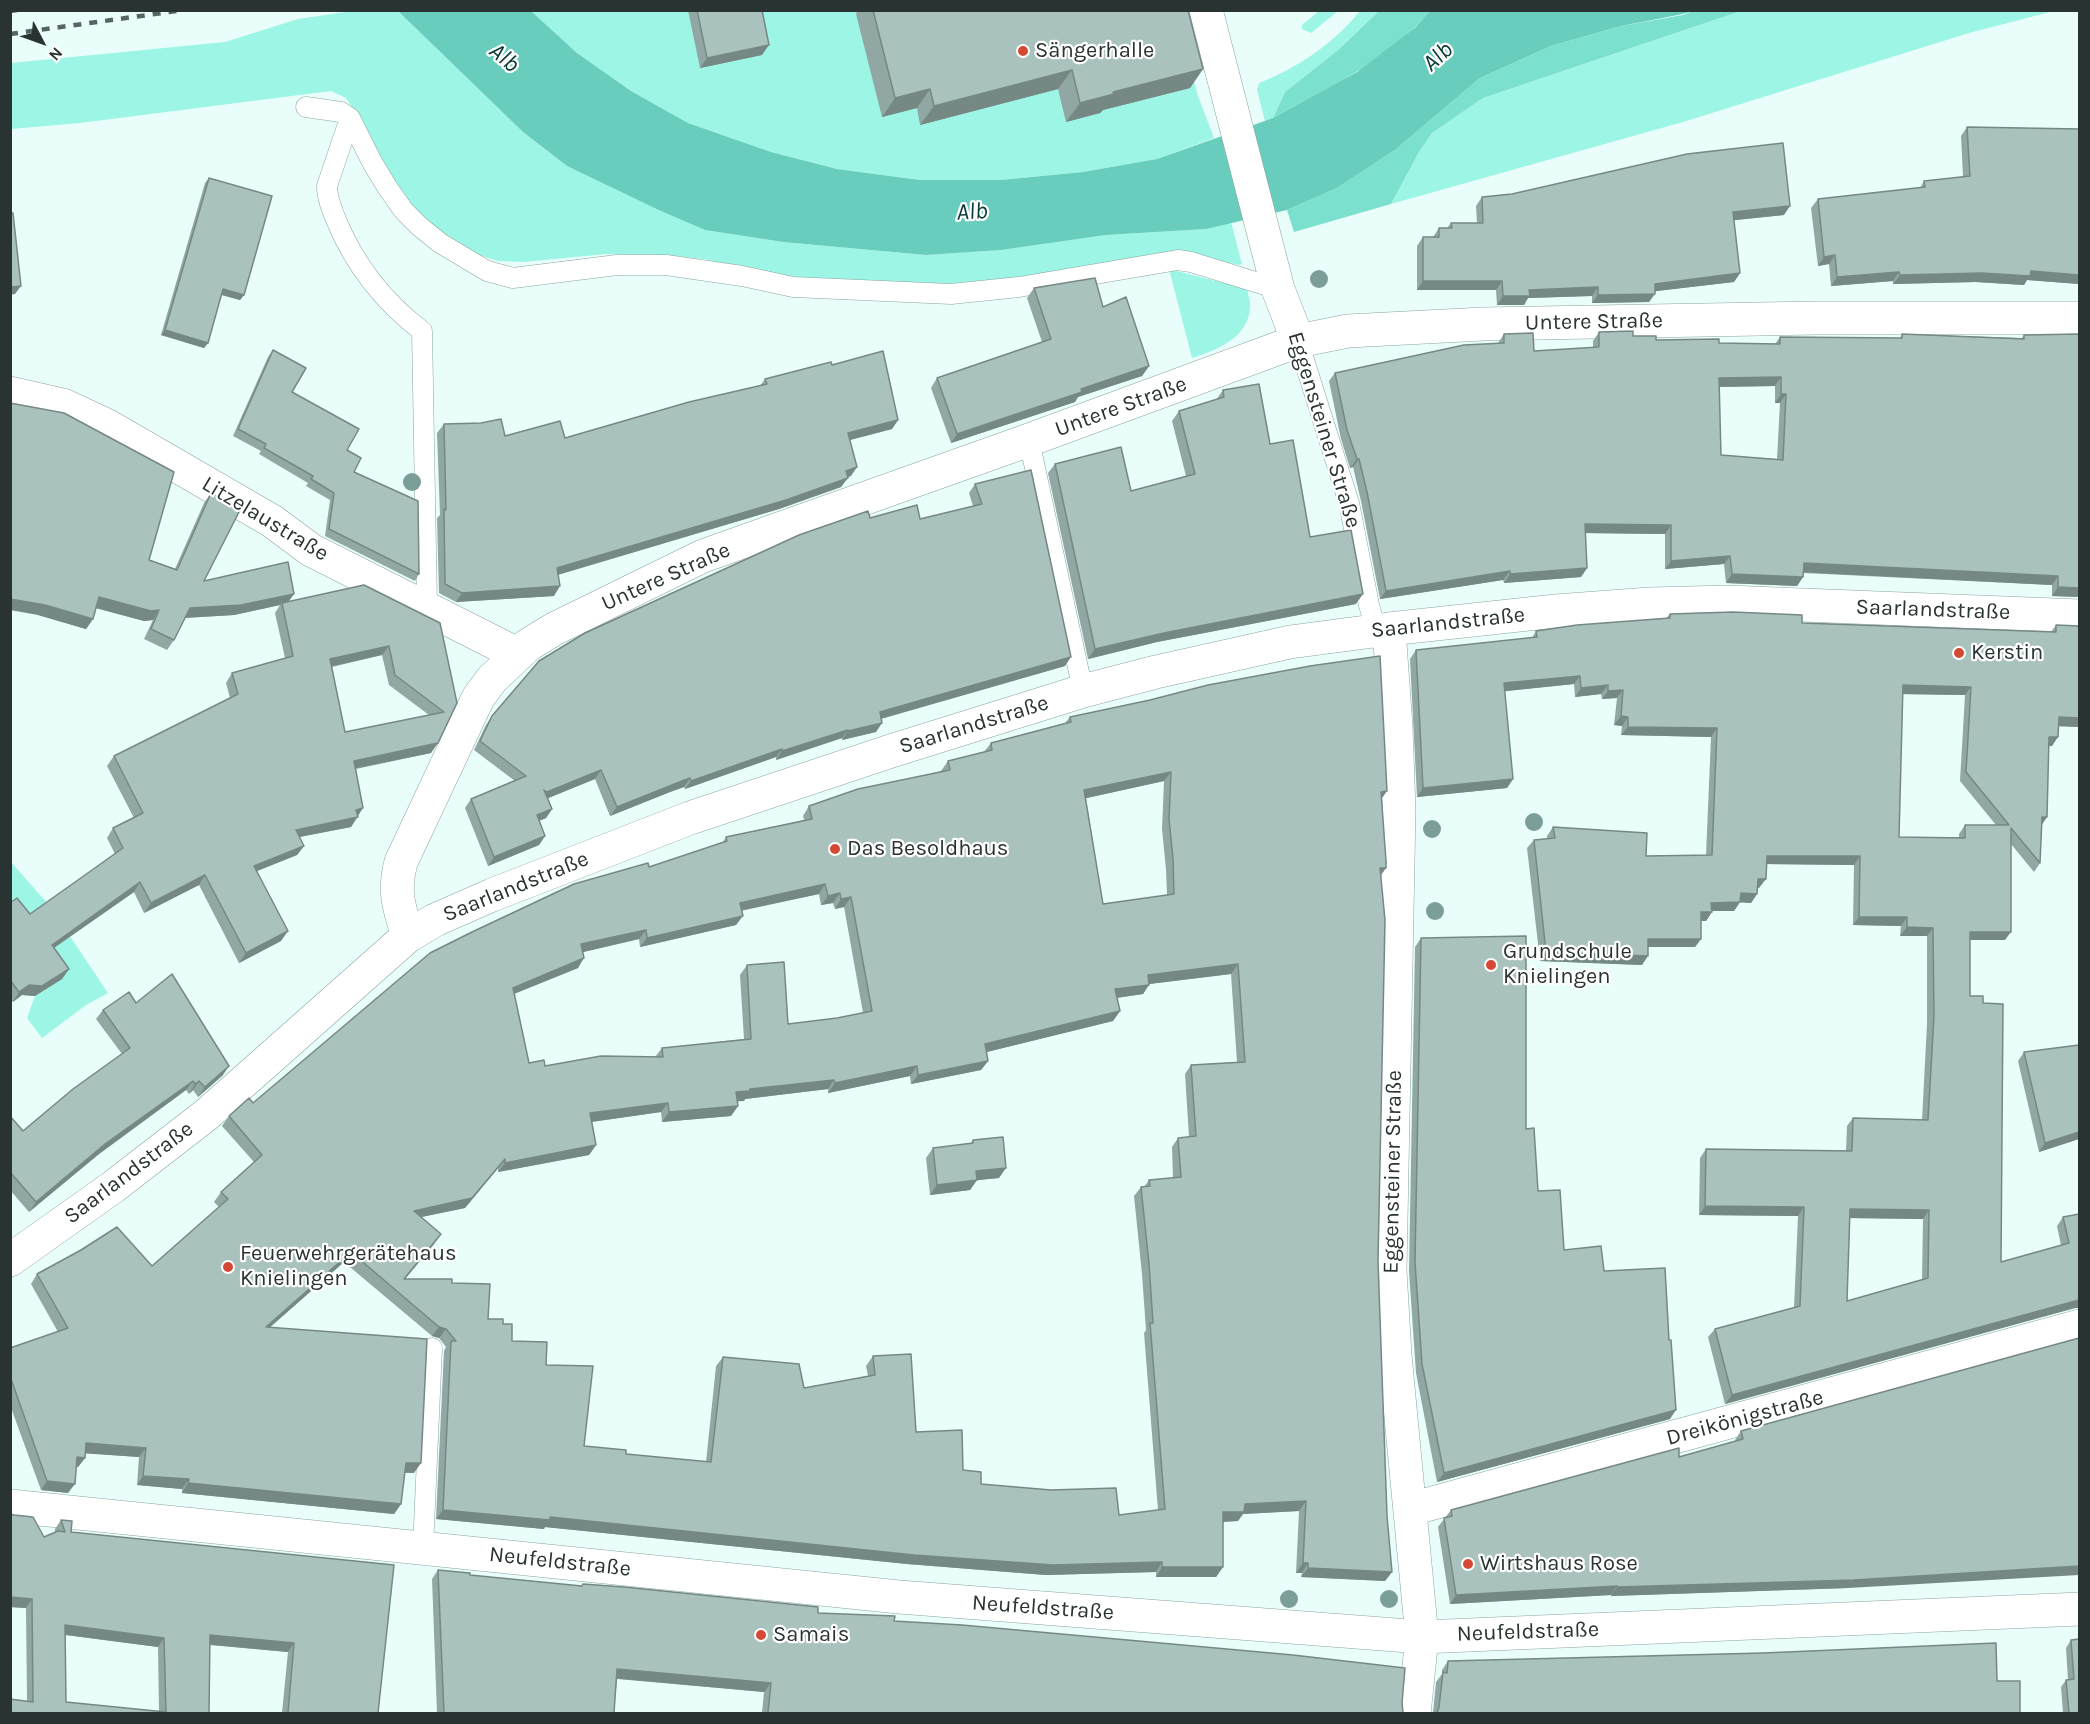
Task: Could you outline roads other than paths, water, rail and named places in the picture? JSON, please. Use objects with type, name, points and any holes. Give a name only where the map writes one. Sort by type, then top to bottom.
[{"type":"street","name":"Eggensteiner Straße","points":[[1206,10],[1278,289],[1298,341]]},
{"type":"street","name":"Untere Straße","points":[[408,936],[398,904],[396,879],[401,862],[478,698],[492,679],[518,654],[554,629],[703,556],[1029,441],[1298,341],[1348,332],[1483,324],[1816,318],[2079,318]]},
{"type":"street","name":"Litzelaustraße","points":[[10,393],[63,405],[108,426],[272,521],[311,550],[518,654]]},
{"type":"street","name":"Saarlandstraße","points":[[10,1260],[112,1188],[206,1114],[408,936],[435,920],[492,895],[690,818],[891,751],[1083,691],[1290,642],[1383,629],[1556,611],[1650,604],[1726,602],[2079,616]]},
{"type":"street","name":"Eggensteiner Straße","points":[[1383,629],[1396,727],[1399,810],[1390,1271],[1395,1355],[1422,1636],[1414,1713]]},
{"type":"street","name":"Dreikönigstraße","points":[[1411,1509],[2079,1326]]},
{"type":"street","name":"Neufeldstraße","points":[[10,1506],[899,1597],[1422,1636],[2079,1609]]},
{"type":"lane","points":[[306,106],[341,112],[350,118],[387,187],[404,211],[419,226],[440,243],[487,271],[513,278],[617,265],[666,265],[742,276],[793,287],[951,294],[1019,287],[1179,260],[1191,261],[1278,289]]},
{"type":"lane","points":[[350,118],[327,186],[332,210],[354,255],[380,293],[401,315],[422,331],[427,607]]},
{"type":"lane","name":"Eggensteiner Straße","points":[[1298,341],[1350,503],[1369,605],[1383,629]]},
{"type":"lane","points":[[1029,441],[1083,691]]},
{"type":"lane","points":[[423,1548],[432,1348]]},
{"type":"water","name":"Alb","points":[[398,11],[531,11],[577,53],[631,91],[688,123],[771,152],[837,169],[920,180],[1001,180],[1083,172],[1157,159],[1273,118],[1357,72],[1415,28],[1430,11],[1693,11],[1621,26],[1551,46],[1480,78],[1395,150],[1337,188],[1287,210],[1206,229],[1106,235],[1001,250],[926,255],[783,242],[705,230],[659,210],[567,166],[523,132]]},
{"type":"railway","points":[[10,11],[17,10]]},
{"type":"railway","points":[[10,34],[184,10]]},
{"type":"place","name":"Sängerhalle","points":[[1023,51]]},
{"type":"place","name":"Kerstin","points":[[1959,653]]},
{"type":"place","name":"Das Besoldhaus","points":[[835,849]]},
{"type":"place","name":"Grundschule Knielingen","points":[[1491,965]]},
{"type":"place","name":"Feuerwehrgerätehaus Knielingen","points":[[228,1267]]},
{"type":"place","name":"Wirtshaus Rose","points":[[1468,1564]]},
{"type":"place","name":"Samais","points":[[761,1635]]}]
